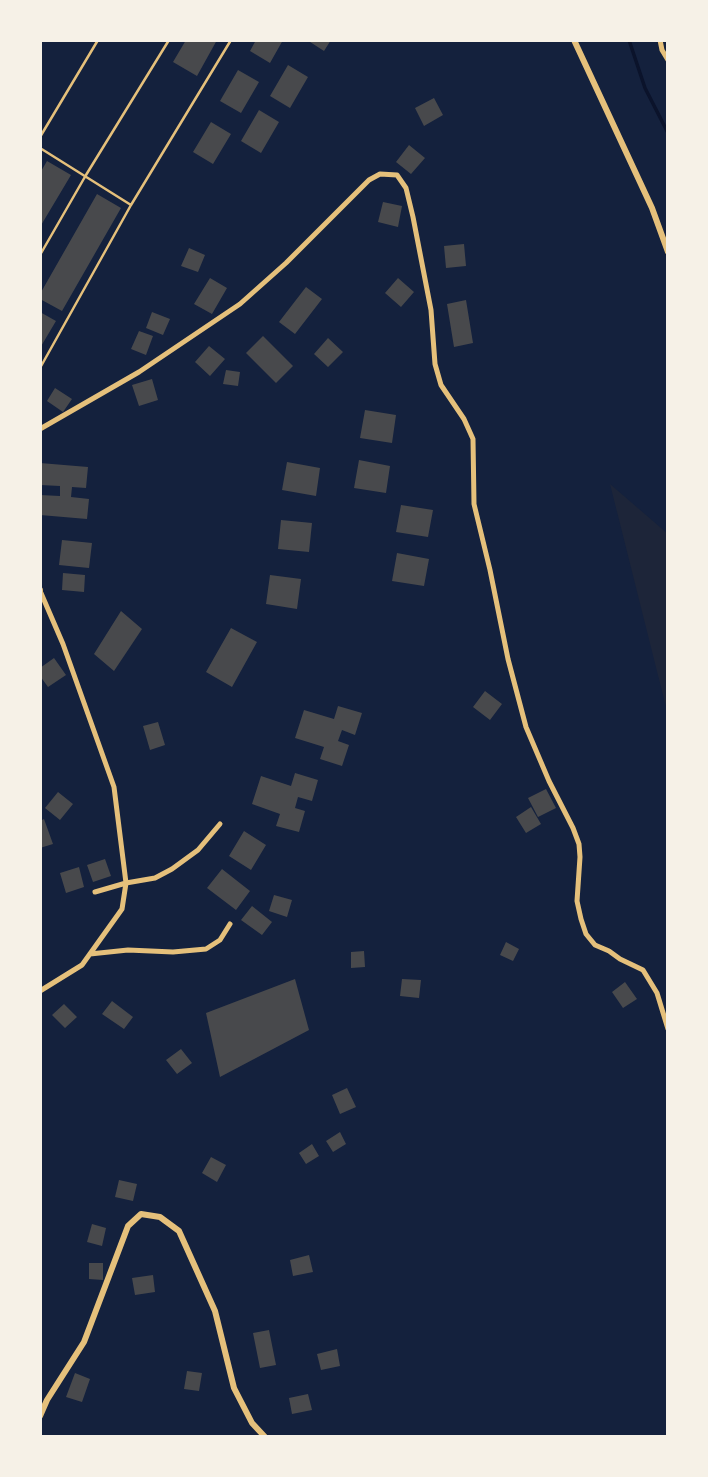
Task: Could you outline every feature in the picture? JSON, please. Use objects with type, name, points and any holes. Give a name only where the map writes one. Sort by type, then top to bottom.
[{"type":"street","points":[[574,40],[652,208],[668,252]]},
{"type":"street","points":[[660,40],[668,60]]},
{"type":"street","points":[[40,429],[139,372],[240,303],[286,263],[369,180],[380,174],[397,175],[406,188],[413,217],[431,310],[435,364],[441,385],[464,419],[473,439],[474,504],[522,713],[549,781],[579,844],[577,901],[581,919],[586,934],[595,944],[620,960],[643,970],[657,993],[668,1029]]},
{"type":"street","points":[[40,991],[82,965],[122,909],[126,883],[114,787],[63,644],[41,594]]},
{"type":"street","points":[[95,891],[155,878],[172,869],[198,850],[220,824]]},
{"type":"street","points":[[90,954],[128,950],[206,949],[220,940],[230,924]]},
{"type":"street","points":[[40,1416],[83,1342],[128,1226],[141,1214],[160,1217],[179,1231],[215,1311],[234,1388],[253,1423],[265,1437]]},
{"type":"lane","points":[[40,137],[98,40]]},
{"type":"lane","points":[[40,255],[169,40]]},
{"type":"lane","points":[[40,368],[131,205],[231,40]]},
{"type":"lane","points":[[40,148],[131,205]]},
{"type":"shaded area","points":[[610,484],[668,534],[668,711],[665,703]]},
{"type":"building","points":[[186,40],[217,40],[197,76],[173,62]]},
{"type":"building","points":[[256,40],[283,40],[270,63],[250,51]]},
{"type":"building","points":[[307,40],[331,40],[324,51]]},
{"type":"building","points":[[288,65],[308,77],[290,108],[270,96]]},
{"type":"building","points":[[238,70],[259,82],[241,113],[220,101]]},
{"type":"building","points":[[434,98],[443,115],[424,126],[415,108]]},
{"type":"building","points":[[259,110],[279,122],[261,153],[241,141]]},
{"type":"building","points":[[211,122],[231,134],[213,164],[193,152]]},
{"type":"building","points":[[409,145],[425,158],[411,174],[396,162]]},
{"type":"building","points":[[47,161],[71,175],[40,227],[40,173]]},
{"type":"building","points":[[97,194],[121,208],[62,311],[40,299],[40,294]]},
{"type":"building","points":[[383,202],[402,206],[398,227],[378,222]]},
{"type":"building","points":[[464,244],[466,266],[446,268],[444,246]]},
{"type":"building","points":[[189,248],[205,255],[198,272],[181,266]]},
{"type":"building","points":[[210,278],[227,288],[212,314],[194,304]]},
{"type":"building","points":[[398,278],[414,292],[401,307],[385,293]]},
{"type":"building","points":[[306,287],[322,299],[295,334],[279,322]]},
{"type":"building","points":[[466,300],[473,343],[454,347],[447,304]]},
{"type":"building","points":[[40,312],[56,321],[40,348]]},
{"type":"building","points":[[152,312],[170,319],[163,335],[146,328]]},
{"type":"building","points":[[139,331],[153,336],[146,355],[131,349]]},
{"type":"building","points":[[263,336],[293,366],[276,383],[246,353]]},
{"type":"building","points":[[328,338],[343,352],[328,367],[314,354]]},
{"type":"building","points":[[209,346],[225,359],[210,376],[195,362]]},
{"type":"building","points":[[226,370],[240,372],[238,386],[223,384]]},
{"type":"building","points":[[152,379],[158,400],[139,406],[132,385]]},
{"type":"building","points":[[55,388],[72,399],[63,412],[47,401]]},
{"type":"building","points":[[365,410],[396,415],[392,443],[360,438]]},
{"type":"building","points":[[359,460],[390,466],[386,493],[354,488]]},
{"type":"building","points":[[287,462],[320,468],[316,496],[282,490]]},
{"type":"building","points":[[40,463],[88,467],[86,488],[72,487],[71,497],[89,499],[87,519],[40,515],[40,495],[60,496],[60,486],[40,485]]},
{"type":"building","points":[[401,505],[433,510],[428,537],[396,532]]},
{"type":"building","points":[[281,520],[312,523],[309,552],[278,549]]},
{"type":"building","points":[[62,540],[92,543],[89,568],[59,565]]},
{"type":"building","points":[[397,553],[429,559],[424,586],[392,581]]},
{"type":"building","points":[[63,573],[85,575],[84,592],[62,590]]},
{"type":"building","points":[[270,575],[301,579],[297,609],[266,604]]},
{"type":"building","points":[[121,611],[142,629],[114,671],[94,654]]},
{"type":"building","points":[[231,628],[257,642],[232,687],[206,672]]},
{"type":"building","points":[[54,658],[66,675],[48,687],[40,676],[40,668]]},
{"type":"building","points":[[485,691],[502,704],[490,720],[473,707]]},
{"type":"building","points":[[338,706],[362,713],[355,735],[342,730],[338,741],[349,745],[342,766],[320,759],[324,747],[295,738],[304,710],[334,719]]},
{"type":"building","points":[[158,722],[165,745],[150,750],[143,726]]},
{"type":"building","points":[[295,773],[318,780],[312,801],[298,797],[295,808],[305,811],[299,832],[276,826],[280,814],[252,804],[261,776],[291,786]]},
{"type":"building","points":[[546,789],[556,808],[538,817],[528,798]]},
{"type":"building","points":[[58,792],[73,804],[60,820],[45,808]]},
{"type":"building","points":[[531,807],[541,824],[526,833],[516,817]]},
{"type":"building","points":[[44,819],[53,844],[40,848],[40,821]]},
{"type":"building","points":[[244,831],[266,845],[251,870],[229,856]]},
{"type":"building","points":[[105,859],[111,876],[93,882],[87,865]]},
{"type":"building","points":[[79,867],[84,887],[66,893],[60,873]]},
{"type":"building","points":[[222,869],[250,891],[236,910],[207,888]]},
{"type":"building","points":[[274,895],[292,900],[287,917],[269,911]]},
{"type":"building","points":[[252,906],[272,922],[262,935],[241,920]]},
{"type":"building","points":[[506,942],[519,949],[513,961],[500,955]]},
{"type":"building","points":[[364,951],[365,967],[351,968],[351,952]]},
{"type":"building","points":[[295,979],[309,1030],[220,1077],[206,1013]]},
{"type":"building","points":[[402,979],[421,980],[419,998],[400,996]]},
{"type":"building","points":[[625,982],[637,999],[623,1008],[612,992]]},
{"type":"building","points":[[112,1001],[133,1017],[124,1029],[102,1014]]},
{"type":"building","points":[[64,1004],[77,1017],[65,1028],[52,1015]]},
{"type":"building","points":[[181,1049],[192,1063],[177,1074],[166,1060]]},
{"type":"building","points":[[347,1088],[356,1107],[340,1114],[332,1095]]},
{"type":"building","points":[[340,1132],[346,1144],[333,1152],[326,1141]]},
{"type":"building","points":[[312,1144],[319,1156],[306,1164],[299,1153]]},
{"type":"building","points":[[211,1157],[226,1165],[217,1182],[202,1173]]},
{"type":"building","points":[[119,1180],[137,1184],[133,1201],[115,1197]]},
{"type":"building","points":[[92,1224],[106,1228],[102,1246],[87,1242]]},
{"type":"building","points":[[309,1255],[313,1272],[293,1276],[290,1260]]},
{"type":"building","points":[[89,1263],[103,1263],[103,1280],[89,1279]]},
{"type":"building","points":[[153,1275],[155,1292],[135,1295],[132,1278]]},
{"type":"building","points":[[269,1330],[276,1365],[260,1368],[253,1333]]},
{"type":"building","points":[[337,1349],[340,1366],[321,1370],[317,1354]]},
{"type":"building","points":[[187,1371],[202,1373],[199,1391],[184,1389]]},
{"type":"building","points":[[75,1373],[90,1379],[82,1402],[66,1397]]},
{"type":"building","points":[[308,1394],[312,1410],[292,1414],[289,1398]]},
{"type":"waterway","points":[[629,40],[645,88],[668,133]]}]
